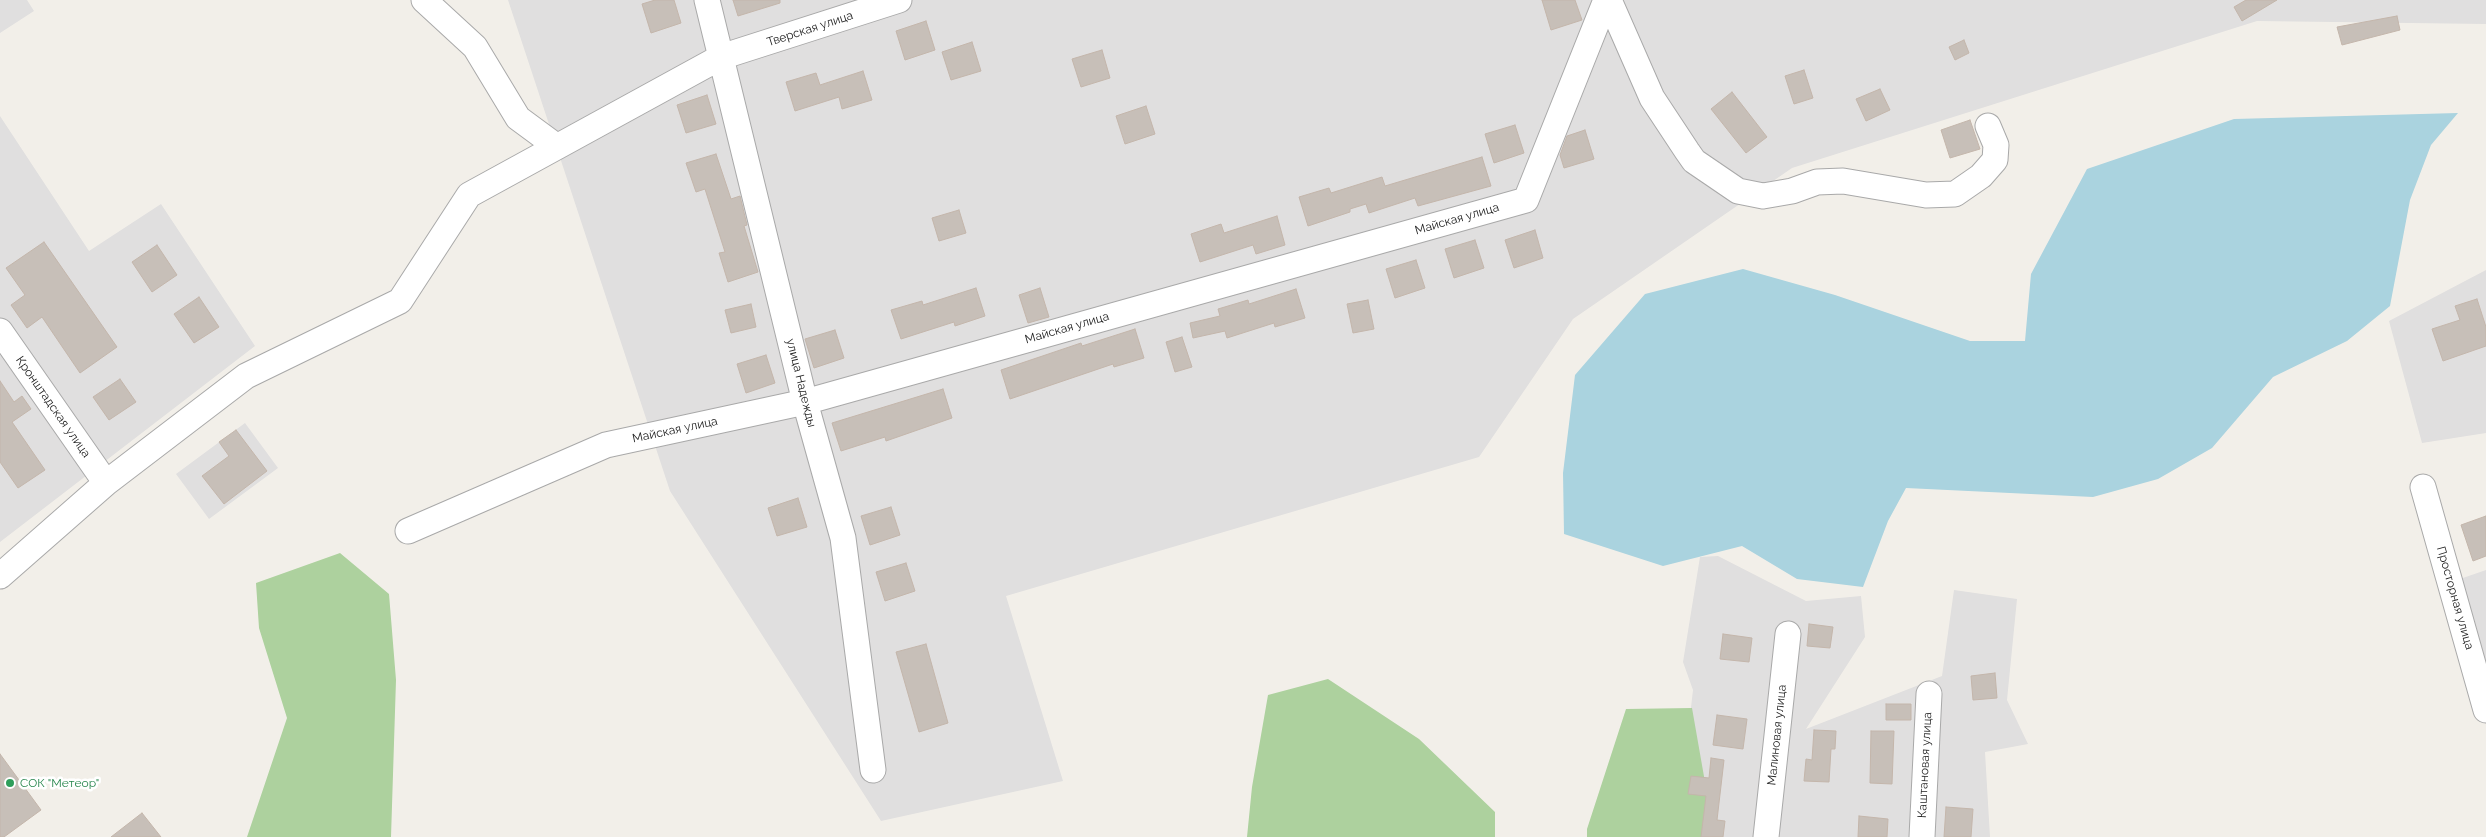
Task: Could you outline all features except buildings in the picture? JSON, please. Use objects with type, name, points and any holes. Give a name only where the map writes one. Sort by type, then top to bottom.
[{"type":"street","points":[[424,0],[475,47],[518,118],[556,146]]},
{"type":"street","name":"улица Надежды","points":[[707,0],[805,402],[842,538],[873,770]]},
{"type":"street","name":"Тверская улица","points":[[0,576],[106,483],[246,376],[400,301],[469,195],[721,57],[899,0]]},
{"type":"street","points":[[1607,0],[1652,98],[1687,151],[1694,161],[1738,191],[1763,196],[1792,191],[1817,182],[1843,181],[1926,195],[1955,194],[1982,176],[1995,160],[1996,145],[1988,126]]},
{"type":"street","name":"Майская улица","points":[[408,531],[606,445],[805,402],[1526,200],[1607,0]]},
{"type":"street","name":"Кронштадская улица","points":[[0,331],[106,483]]},
{"type":"street","name":"Просторная улица","points":[[2424,487],[2486,710]]},
{"type":"street","name":"Малиновая улица","points":[[1766,837],[1788,634]]},
{"type":"street","name":"Каштановая улица","points":[[1922,837],[1929,694]]},
{"type":"shaded area","points":[[0,0],[27,0],[34,11],[0,33]]},
{"type":"shaded area","points":[[508,0],[2486,0],[2486,24],[2257,21],[1792,168],[1573,319],[1479,457],[1006,596],[1063,781],[881,821],[670,491]]},
{"type":"shaded area","points":[[0,116],[89,251],[161,204],[255,346],[0,542]]},
{"type":"shaded area","points":[[2486,270],[2486,433],[2422,443],[2389,321]]},
{"type":"shaded area","points":[[245,423],[278,468],[209,519],[176,474]]},
{"type":"shaded area","points":[[1718,556],[1806,601],[1861,596],[1865,637],[1806,729],[1942,676],[1954,590],[2017,599],[2007,700],[2028,744],[1985,752],[1990,837],[1676,837],[1693,690],[1683,662],[1700,557]]},
{"type":"shaded area","points":[[2486,570],[2486,668],[2460,579]]},
{"type":"green space","points":[[340,553],[389,594],[396,680],[391,837],[247,837],[287,718],[259,628],[256,583]]},
{"type":"green space","points":[[1328,679],[1419,739],[1495,812],[1495,837],[1247,837],[1252,787],[1268,695]]},
{"type":"green space","points":[[1692,708],[1709,805],[1706,837],[1587,837],[1587,829],[1626,709]]},
{"type":"water","points":[[2458,113],[2431,145],[2410,200],[2390,306],[2347,341],[2273,377],[2212,448],[2158,479],[2093,497],[1906,488],[1888,521],[1863,587],[1797,579],[1742,546],[1663,566],[1564,534],[1563,473],[1575,375],[1645,294],[1743,269],[1835,295],[1970,341],[2025,341],[2031,274],[2087,169],[2234,119]]},
{"type":"place","name":"СОК \"Метеор\"","points":[[10,783]]}]
